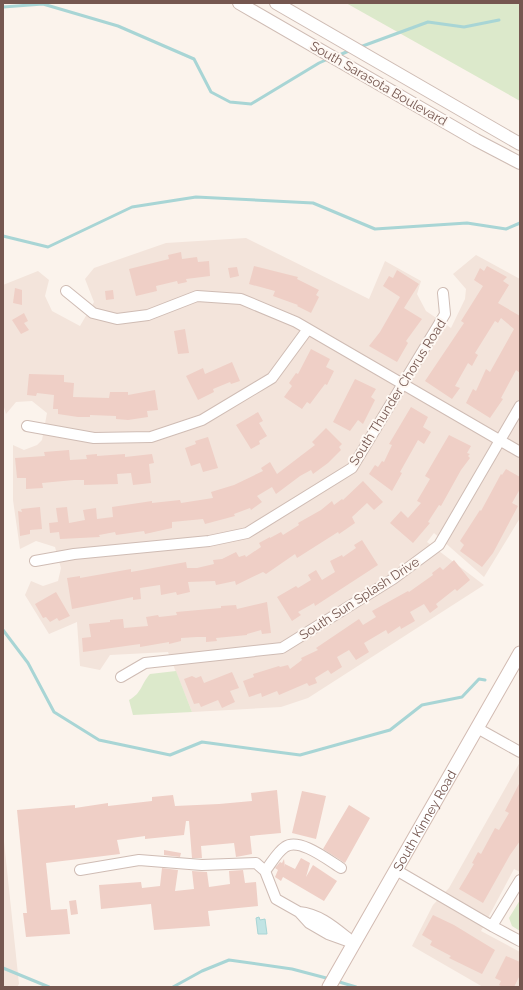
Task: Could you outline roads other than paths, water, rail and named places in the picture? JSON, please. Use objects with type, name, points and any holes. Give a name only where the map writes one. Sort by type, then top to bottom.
[{"type":"main road","name":"South Kinney Road","points":[[329,986],[520,653]]},
{"type":"street","name":"South Sarasota Boulevard","points":[[239,3],[476,140],[520,163]]},
{"type":"street","name":"South Sarasota Boulevard","points":[[276,3],[520,144]]},
{"type":"street","points":[[66,291],[93,313],[117,319],[148,314],[197,296],[241,299],[296,322],[520,452]]},
{"type":"street","name":"South Thunder Chorus Road","points":[[35,561],[74,554],[209,541],[248,533],[352,468],[445,314],[443,293]]},
{"type":"street","points":[[27,426],[94,438],[151,436],[202,420],[272,378],[308,329]]},
{"type":"street","name":"South Sun Splash Drive","points":[[121,677],[145,663],[282,648],[386,583],[439,546],[520,406]]},
{"type":"street","points":[[477,728],[520,752]]},
{"type":"street","points":[[265,871],[284,848],[290,844],[300,844],[341,868]]},
{"type":"street","points":[[80,870],[139,860],[202,865],[256,863],[265,871],[276,899],[299,912],[311,913],[332,925],[353,943]]},
{"type":"street","points":[[396,870],[520,941]]},
{"type":"street","points":[[492,926],[520,880]]},
{"type":"water","points":[[259,917],[260,920],[265,919],[267,934],[258,934],[256,918]]},
{"type":"waterway","points":[[3,7],[43,4],[118,26],[194,59],[211,92],[230,102],[251,104],[328,59]]},
{"type":"waterway","points":[[360,47],[428,22],[464,27],[499,20]]},
{"type":"waterway","points":[[337,56],[351,50]]},
{"type":"waterway","points":[[3,236],[48,247],[132,207],[196,197],[313,203],[375,229],[467,223],[506,229],[520,223]]},
{"type":"waterway","points":[[3,630],[28,663],[54,712],[99,740],[170,755],[202,742],[300,755],[390,730],[422,705],[462,697],[479,679],[485,680]]},
{"type":"waterway","points":[[173,987],[202,971],[229,960],[292,969],[330,979]]},
{"type":"waterway","points":[[3,968],[49,987]]},
{"type":"waterway","points":[[336,981],[356,987]]}]
